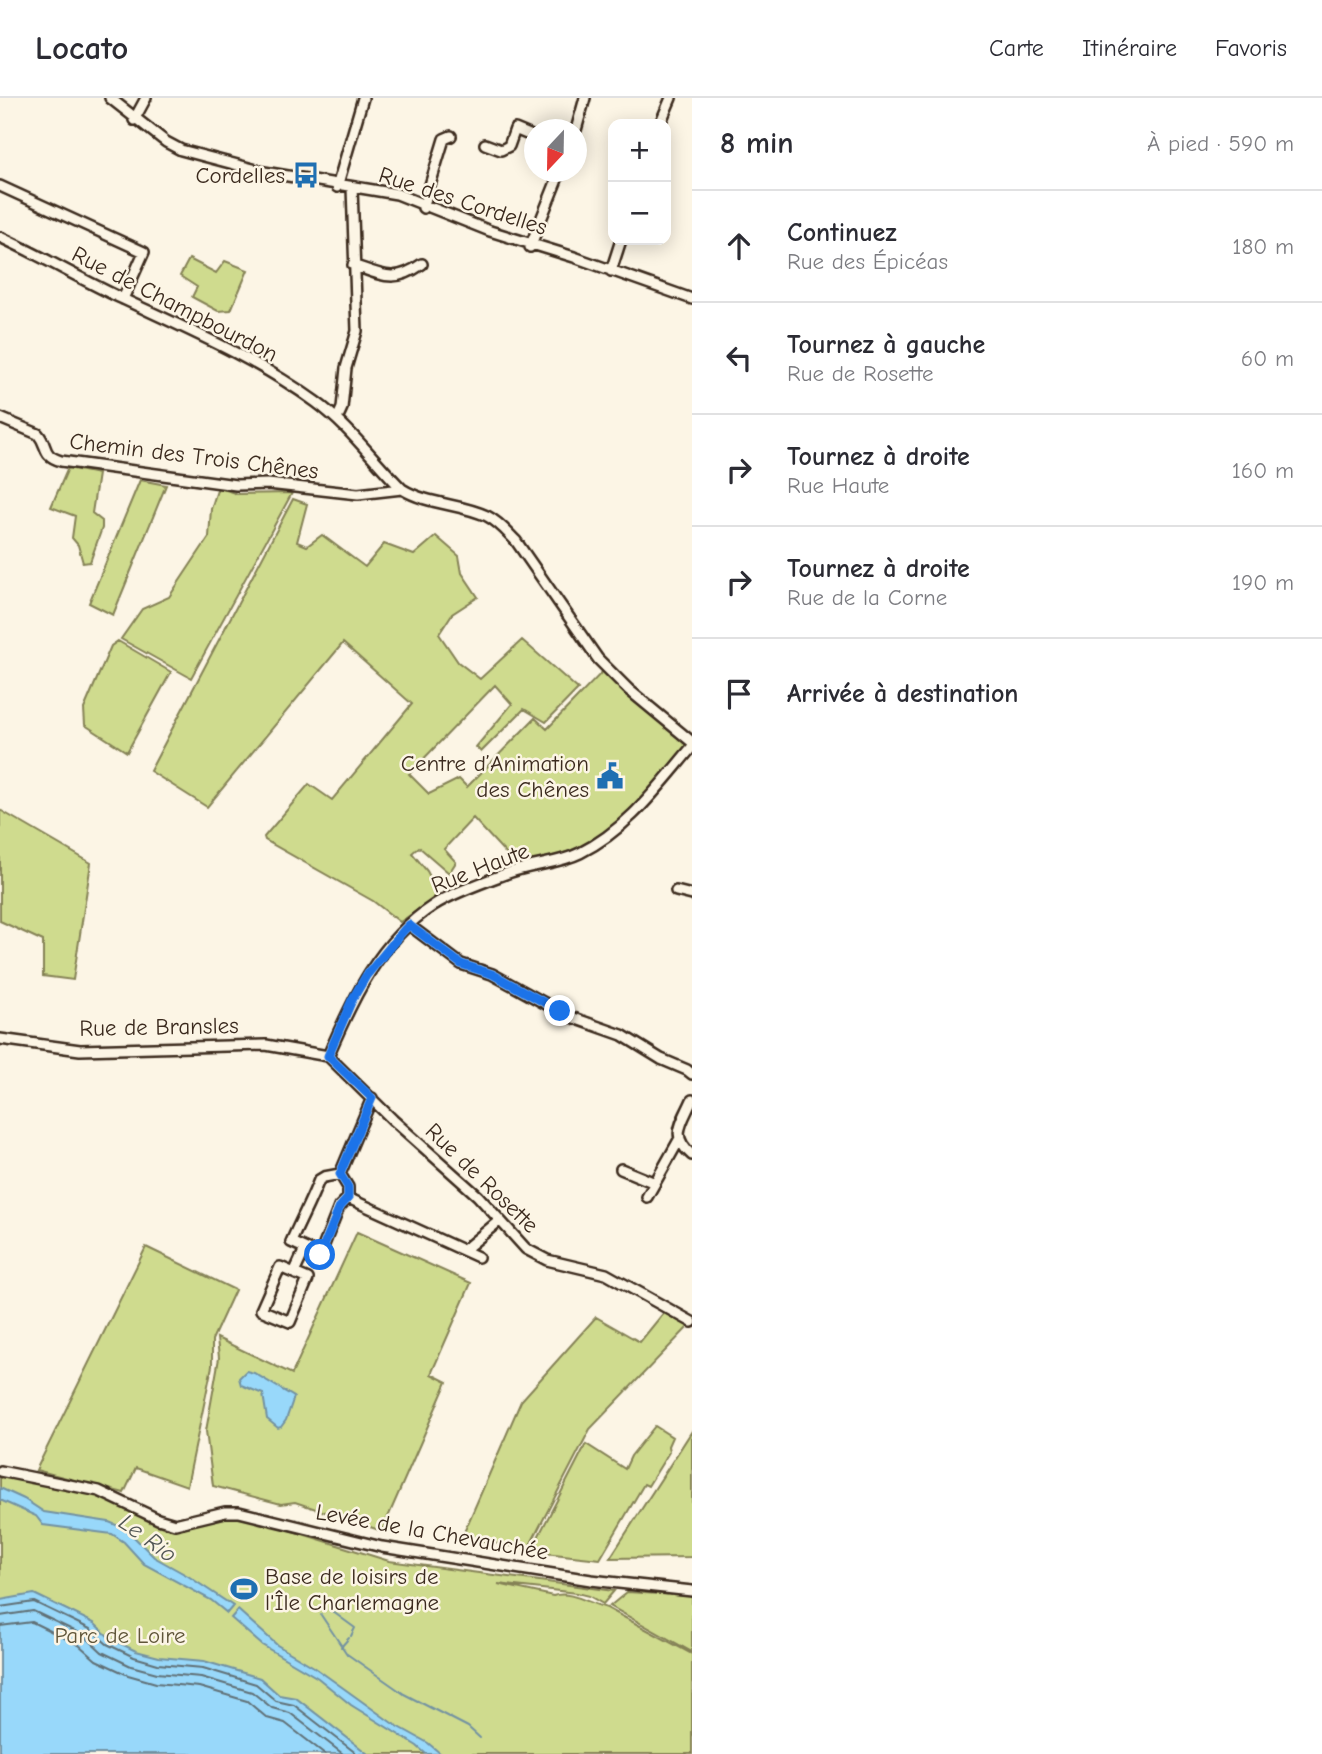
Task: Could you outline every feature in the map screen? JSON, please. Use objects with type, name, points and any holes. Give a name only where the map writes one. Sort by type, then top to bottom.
[{"type":"street","name":"Rue des Cordelles","points":[[110,98],[134,120],[181,150],[264,172],[397,194],[490,231],[692,299]]},
{"type":"street","points":[[134,120],[146,98]]},
{"type":"street","points":[[337,186],[363,98]]},
{"type":"street","points":[[579,119],[585,98]]},
{"type":"street","points":[[662,119],[671,98]]},
{"type":"street","points":[[485,144],[501,150],[509,146],[515,129],[524,133]]},
{"type":"street","points":[[424,206],[444,139],[451,136]]},
{"type":"street","points":[[531,245],[556,182]]},
{"type":"street","points":[[0,186],[144,252],[123,299]]},
{"type":"street","points":[[337,419],[342,408],[346,368],[357,331],[352,187]]},
{"type":"street","name":"Rue de Champbourdon","points":[[0,237],[223,346],[315,402],[337,419],[402,489],[425,500],[479,513],[500,524],[516,541],[598,659],[629,690],[692,744]]},
{"type":"street","points":[[611,271],[619,245]]},
{"type":"street","points":[[354,265],[388,278],[413,270],[422,264]]},
{"type":"street","name":"Chemin des Trois Chênes","points":[[0,418],[38,434],[51,458],[61,461],[236,485],[268,484],[358,494],[402,489]]},
{"type":"street","name":"Rue Haute","points":[[328,1056],[352,1000],[366,976],[409,925],[436,904],[509,873],[570,858],[590,847],[638,812],[692,744]]},
{"type":"street","points":[[676,891],[692,895]]},
{"type":"street","points":[[409,925],[461,964],[492,974],[568,1016],[622,1035],[692,1074]]},
{"type":"street","name":"Rue de Bransles","points":[[0,1039],[80,1050],[266,1045],[328,1056]]},
{"type":"street","name":"Rue de Rosette","points":[[328,1056],[478,1196],[515,1239],[536,1255],[561,1264],[606,1274],[692,1322]]},
{"type":"street","points":[[340,1174],[372,1098]]},
{"type":"street","points":[[692,1100],[678,1133],[679,1140],[692,1155]]},
{"type":"street","points":[[647,1197],[679,1140]]},
{"type":"street","points":[[621,1169],[655,1183]]},
{"type":"street","points":[[340,1174],[348,1187],[348,1198],[340,1207],[320,1255],[291,1242],[316,1192],[319,1180],[340,1174]]},
{"type":"street","points":[[348,1198],[478,1257]]},
{"type":"street","points":[[464,1250],[499,1221]]},
{"type":"street","points":[[294,1273],[305,1248]]},
{"type":"street","points":[[280,1267],[294,1273],[308,1279],[290,1322],[261,1310],[280,1267]]},
{"type":"street","name":"Levée de la Chevauchée","points":[[0,1471],[99,1491],[158,1519],[175,1524],[225,1512],[254,1515],[382,1547],[591,1580],[692,1591]]},
{"type":"green space","points":[[189,259],[216,273],[225,261],[248,270],[231,310],[218,311],[192,297],[197,287],[180,276]]},
{"type":"green space","points":[[68,468],[98,474],[92,513],[102,521],[102,528],[90,562],[83,563],[78,545],[72,538],[75,516],[51,507]]},
{"type":"green space","points":[[140,480],[166,485],[113,615],[89,603]]},
{"type":"green space","points":[[218,487],[237,494],[292,493],[191,678],[121,639],[142,609],[169,597],[209,537],[211,509]]},
{"type":"green space","points":[[293,499],[307,504],[297,542],[307,546],[322,535],[365,567],[384,544],[414,555],[436,536],[459,556],[462,573],[478,597],[452,614],[439,634],[458,662],[480,679],[522,640],[578,689],[546,722],[524,709],[481,752],[476,747],[512,704],[495,685],[409,774],[429,794],[459,779],[467,787],[535,718],[547,729],[604,670],[689,743],[625,817],[599,836],[560,855],[520,869],[473,818],[444,849],[456,862],[449,873],[419,847],[412,853],[427,871],[437,890],[434,899],[400,922],[373,901],[264,837],[309,784],[332,800],[412,704],[343,643],[207,807],[150,771]]},
{"type":"green space","points":[[118,641],[171,672],[127,752],[85,725],[84,709],[111,646]]},
{"type":"green space","points":[[0,810],[91,863],[73,980],[43,976],[43,941],[0,921]]},
{"type":"green space","points":[[357,1232],[471,1283],[431,1374],[447,1382],[382,1531],[295,1502],[281,1504],[213,1486],[206,1431],[219,1358],[217,1338],[292,1374]]},
{"type":"green space","points":[[146,1247],[235,1290],[212,1340],[212,1366],[187,1486],[136,1468],[124,1493],[36,1470]]},
{"type":"green space","points":[[665,1311],[690,1325],[590,1429],[528,1549],[462,1537],[521,1401],[596,1317],[640,1342]]},
{"type":"green space","points":[[655,1426],[672,1437],[668,1446],[669,1452],[648,1486],[644,1484],[600,1559],[535,1552],[534,1545],[586,1444],[625,1469],[631,1456]]},
{"type":"green space","points":[[692,1431],[692,1557],[610,1558]]},
{"type":"green space","name":"Parc de Loire","points":[[0,1475],[85,1489],[173,1526],[227,1515],[251,1518],[389,1561],[614,1591],[603,1604],[577,1593],[498,1584],[553,1596],[580,1598],[607,1608],[692,1654],[692,1754],[0,1754]]},
{"type":"green space","points":[[627,1592],[692,1596],[692,1652],[610,1606]]},
{"type":"water","points":[[246,1371],[294,1397],[281,1427],[278,1428],[267,1419],[263,1394],[241,1385],[239,1378]]},
{"type":"water","points":[[0,1488],[44,1512],[109,1522],[126,1529],[154,1557],[233,1606],[227,1613],[211,1600],[144,1564],[124,1542],[112,1534],[43,1525],[36,1516],[0,1500]]},
{"type":"water","points":[[34,1594],[94,1623],[111,1639],[136,1651],[159,1657],[204,1661],[260,1678],[279,1695],[296,1698],[368,1754],[0,1754],[0,1600]]},
{"type":"water","points":[[238,1610],[277,1645],[314,1667],[392,1723],[428,1743],[441,1754],[426,1754],[351,1705],[318,1678],[262,1645],[231,1618]]},
{"type":"waterway","points":[[329,1609],[355,1628],[351,1636]]},
{"type":"waterway","points":[[321,1615],[347,1654],[404,1694],[468,1727],[480,1738]]},
{"type":"waterway","points":[[341,1647],[349,1638]]},
{"type":"place","name":"Cordelles","points":[[306,175]]},
{"type":"place","name":"Centre d’Animation des Chênes","points":[[610,776]]},
{"type":"place","name":"Base de loisirs de l'Île Charlemagne","points":[[244,1589]]},
{"type":"route","points":[[320,1255],[341,1203],[348,1198],[348,1187],[340,1174],[372,1098],[328,1056],[352,1000],[366,976],[404,930],[409,925],[461,964],[492,974],[560,1011]]},
{"type":"water label","name":"Le Rio","points":[[148,1538]]}]
